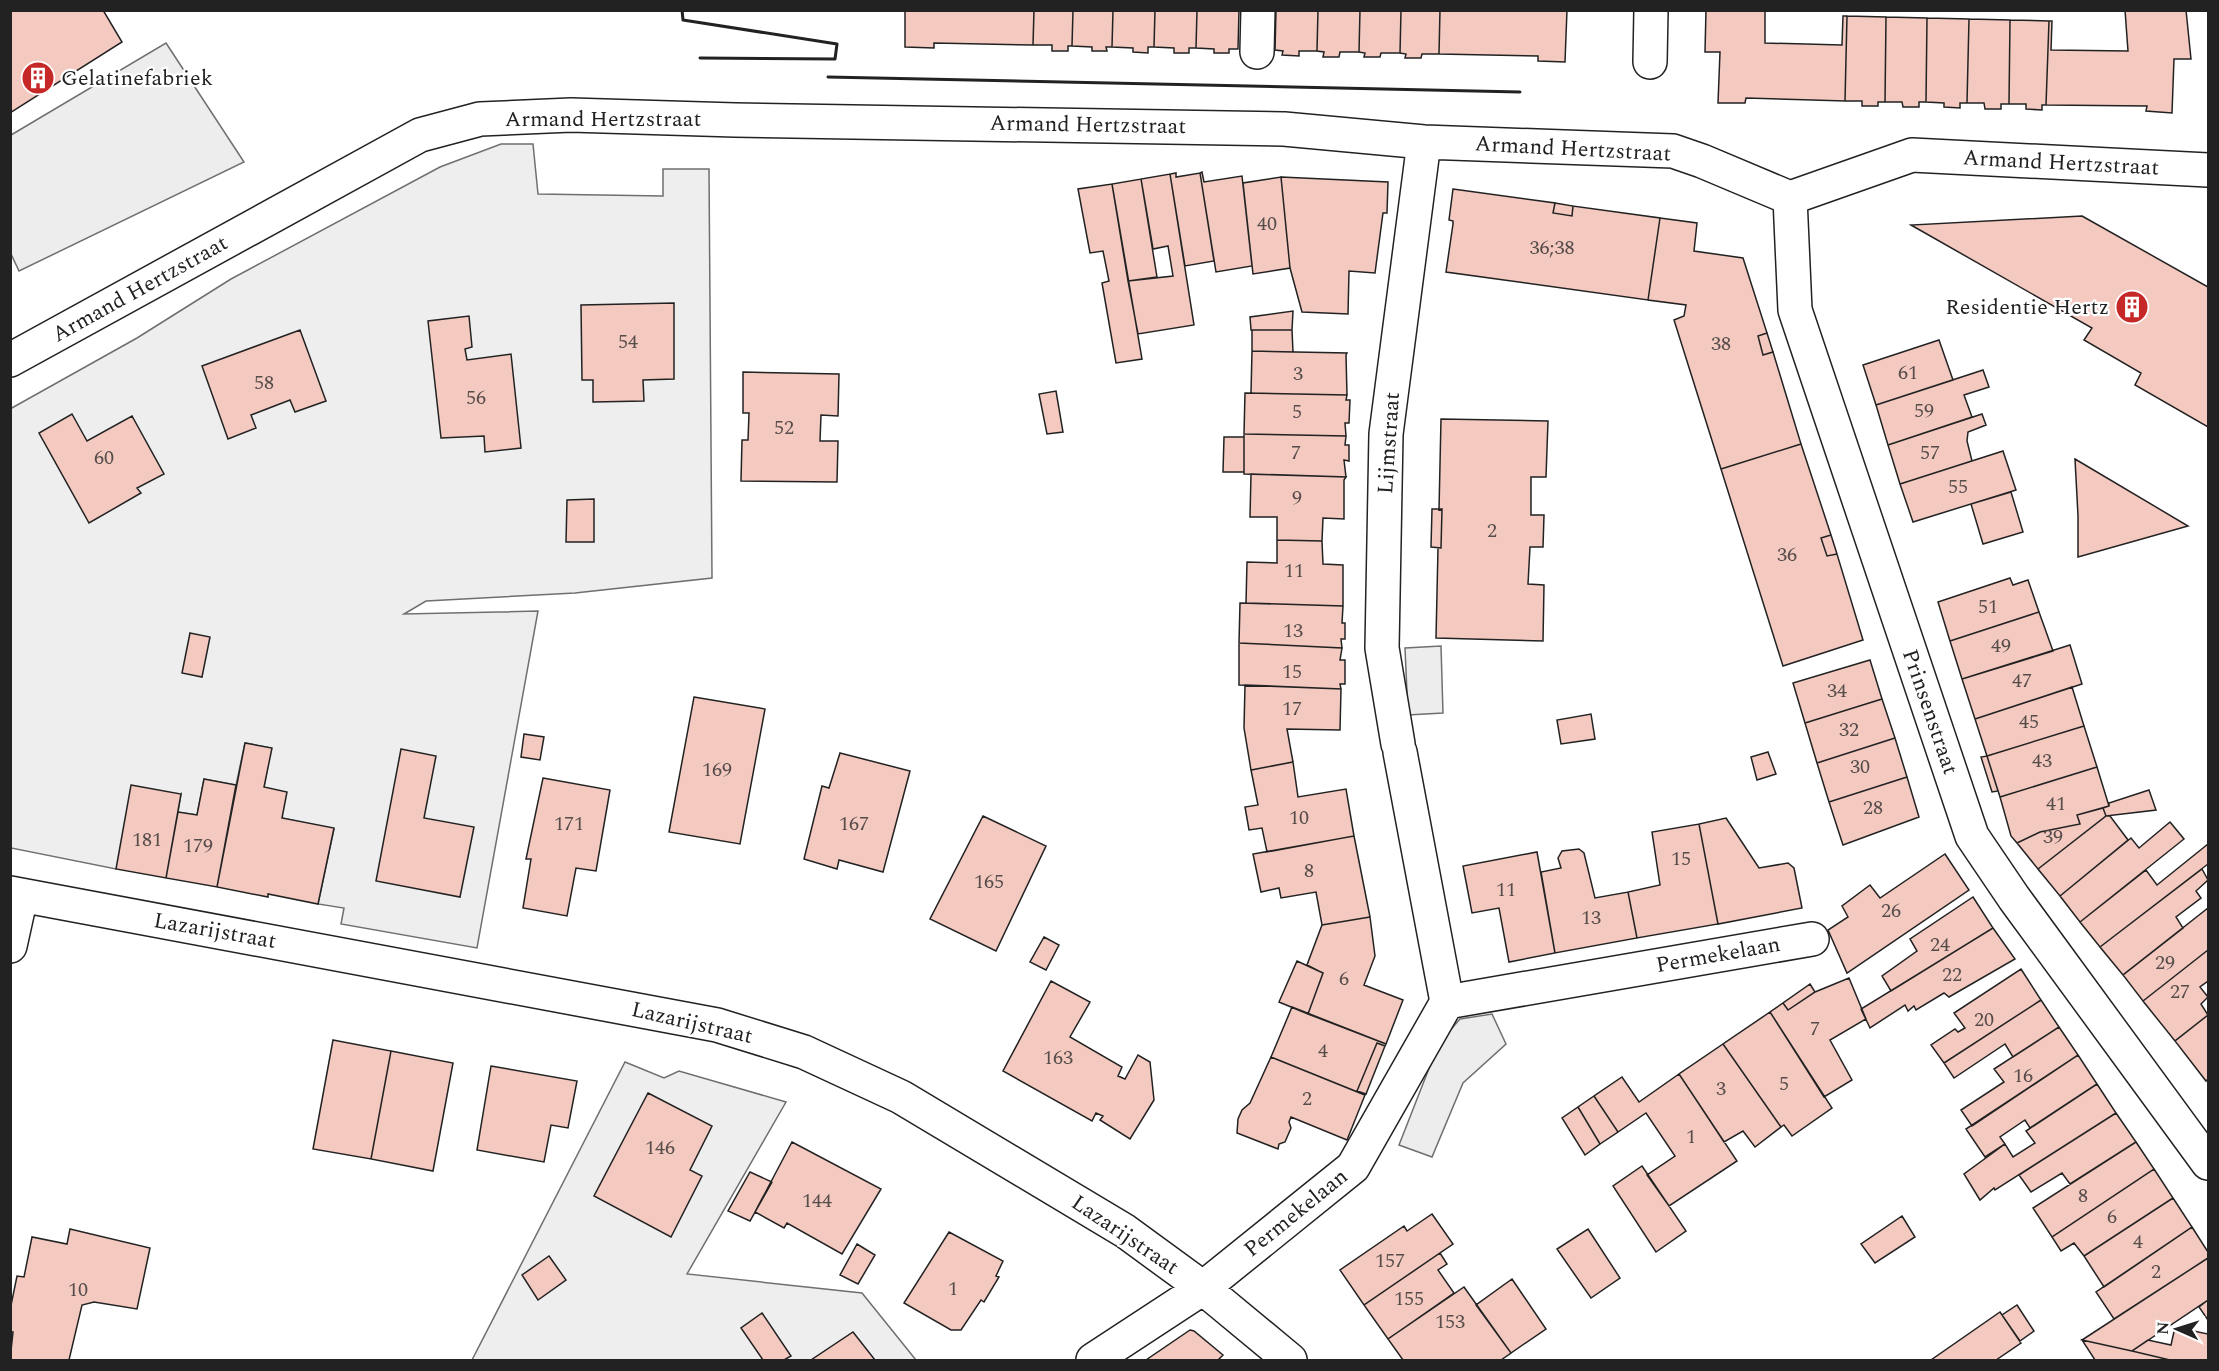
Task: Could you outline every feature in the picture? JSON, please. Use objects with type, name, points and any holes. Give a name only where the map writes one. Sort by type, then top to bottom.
[{"type":"street","points":[[1257,52],[1258,10]]},
{"type":"street","points":[[1650,62],[1651,10]]},
{"type":"street","name":"Armand Hertzstraat","points":[[10,360],[420,135],[480,119],[571,115],[1284,129],[1424,142],[1673,151],[1790,198],[1911,155],[2208,170]]},
{"type":"street","name":"Lijmstraat","points":[[1424,142],[1386,434],[1382,648],[1446,1002]]},
{"type":"street","name":"Prinsenstraat","points":[[1790,198],[1795,310],[1972,836],[2208,1164]]},
{"type":"street","points":[[10,946],[16,894]]},
{"type":"street","name":"Lazarijstraat","points":[[16,894],[717,1025],[804,1052],[911,1103],[1125,1231],[1203,1288],[1290,1360]]},
{"type":"street","name":"Permekelaan","points":[[1093,1360],[1203,1288],[1353,1167],[1446,1002],[1812,939]]},
{"type":"shaded area","points":[[166,43],[244,162],[19,271],[11,254],[11,135]]},
{"type":"shaded area","points":[[501,144],[533,144],[538,194],[663,196],[663,169],[709,169],[712,578],[575,593],[426,601],[404,614],[538,611],[477,948],[341,924],[344,908],[318,904],[334,829],[282,818],[264,787],[271,748],[245,743],[236,785],[204,779],[197,815],[178,812],[181,794],[116,869],[11,848],[10,409],[137,338],[231,279],[440,167]]},
{"type":"shaded area","points":[[1441,646],[1443,713],[1408,715],[1405,648]]},
{"type":"shaded area","points":[[1492,1014],[1506,1044],[1463,1083],[1432,1157],[1399,1145],[1439,1043],[1460,1019]]},
{"type":"shaded area","points":[[625,1062],[664,1078],[679,1071],[786,1102],[687,1274],[862,1293],[916,1360],[472,1360]]},
{"type":"building","name":"Gelatinefabriek","points":[[10,10],[103,10],[122,42],[10,113]]},
{"type":"building","points":[[905,10],[1034,10],[1033,45],[934,43],[934,48],[905,47]]},
{"type":"building","points":[[1034,10],[1073,10],[1072,46],[1068,46],[1068,51],[1052,51],[1052,45],[1033,45]]},
{"type":"building","points":[[1073,10],[1113,10],[1112,47],[1106,47],[1107,51],[1092,51],[1092,47],[1072,46]]},
{"type":"building","points":[[1113,10],[1155,10],[1154,47],[1148,47],[1148,53],[1133,52],[1133,48],[1112,47]]},
{"type":"building","points":[[1155,10],[1197,10],[1196,48],[1189,48],[1189,53],[1174,53],[1174,48],[1154,47]]},
{"type":"building","points":[[1197,10],[1239,10],[1238,49],[1229,49],[1229,53],[1214,53],[1214,49],[1196,48]]},
{"type":"building","points":[[1276,10],[1318,10],[1317,51],[1299,51],[1299,56],[1282,55],[1283,51],[1275,50]]},
{"type":"building","points":[[1318,10],[1360,10],[1359,52],[1340,52],[1339,57],[1323,57],[1324,52],[1317,51]]},
{"type":"building","points":[[1360,10],[1401,10],[1400,53],[1381,53],[1380,57],[1364,57],[1365,53],[1359,52]]},
{"type":"building","points":[[1401,10],[1440,10],[1439,54],[1422,54],[1421,58],[1405,58],[1406,54],[1400,53]]},
{"type":"building","points":[[1440,10],[1567,10],[1565,62],[1538,61],[1538,56],[1439,54]]},
{"type":"building","points":[[1706,10],[1765,10],[1765,43],[1842,45],[1843,16],[1847,16],[1845,101],[1746,98],[1745,103],[1718,103],[1720,52],[1705,52]]},
{"type":"building","points":[[2125,10],[2186,10],[2191,59],[2174,59],[2172,113],[2146,111],[2147,106],[2046,105],[2049,21],[2052,21],[2051,50],[2128,51]]},
{"type":"building","points":[[1847,16],[1886,17],[1885,102],[1878,102],[1878,106],[1862,106],[1862,101],[1845,101]]},
{"type":"building","points":[[1886,17],[1927,18],[1926,102],[1919,102],[1919,107],[1903,107],[1902,102],[1885,102]]},
{"type":"building","points":[[1927,18],[1969,19],[1967,103],[1960,103],[1960,108],[1944,107],[1944,103],[1926,102]]},
{"type":"building","points":[[1969,19],[2010,20],[2009,104],[2001,104],[2001,109],[1985,109],[1984,103],[1967,103]]},
{"type":"building","points":[[2010,20],[2049,21],[2046,105],[2042,105],[2042,110],[2026,109],[2026,104],[2009,104]]},
{"type":"building","points":[[1202,172],[1204,182],[1242,176],[1252,266],[1216,272],[1200,173]]},
{"type":"building","points":[[1176,173],[1176,177],[1200,173],[1214,261],[1185,266],[1170,174]]},
{"type":"building","points":[[1170,174],[1194,325],[1138,334],[1128,281],[1173,276],[1168,246],[1153,249],[1141,179]]},
{"type":"building","points":[[1281,177],[1388,182],[1387,213],[1383,213],[1375,273],[1349,271],[1348,314],[1302,312],[1290,268]]},
{"type":"building","points":[[1281,177],[1290,268],[1253,274],[1243,183]]},
{"type":"building","points":[[1141,179],[1157,277],[1128,281],[1112,184]]},
{"type":"building","points":[[1112,184],[1142,359],[1116,363],[1102,283],[1109,281],[1103,251],[1090,253],[1078,189]]},
{"type":"building","points":[[1453,189],[1555,203],[1553,213],[1572,216],[1573,206],[1660,218],[1648,300],[1446,272],[1453,224],[1453,221],[1449,220]]},
{"type":"building","points":[[1555,203],[1573,206],[1572,216],[1553,213]]},
{"type":"building","name":"Residentie Hertz","points":[[2082,216],[2208,287],[2208,427],[2135,385],[2141,373],[2084,340],[2092,328],[1911,225]]},
{"type":"building","points":[[1660,218],[1697,223],[1694,251],[1743,258],[1767,333],[1758,336],[1763,355],[1773,352],[1801,444],[1721,469],[1674,320],[1684,316],[1686,305],[1648,300]]},
{"type":"building","points":[[674,303],[674,379],[643,380],[644,401],[593,402],[593,380],[582,380],[581,305]]},
{"type":"building","points":[[1293,311],[1292,330],[1251,330],[1250,317]]},
{"type":"building","points":[[469,316],[472,347],[465,349],[467,360],[511,354],[521,448],[485,452],[484,436],[441,438],[428,321]]},
{"type":"building","points":[[300,330],[326,401],[295,412],[290,400],[251,415],[256,428],[228,439],[202,366]]},
{"type":"building","points":[[1252,330],[1292,330],[1293,352],[1252,351]]},
{"type":"building","points":[[1767,333],[1773,352],[1763,355],[1758,336]]},
{"type":"building","points":[[1939,340],[1953,380],[1876,405],[1863,365]]},
{"type":"building","points":[[1252,351],[1347,353],[1347,395],[1251,393]]},
{"type":"building","points":[[1983,370],[1989,387],[1964,395],[1972,417],[1888,445],[1876,405]]},
{"type":"building","points":[[743,372],[839,374],[838,416],[821,415],[820,441],[838,441],[837,482],[741,481],[742,440],[748,440],[749,413],[743,413]]},
{"type":"building","points":[[1056,391],[1063,432],[1047,434],[1039,394]]},
{"type":"building","points":[[1245,393],[1347,395],[1346,400],[1350,400],[1349,423],[1345,423],[1346,436],[1244,434]]},
{"type":"building","points":[[72,414],[87,441],[132,416],[164,474],[137,488],[141,493],[89,523],[39,433]]},
{"type":"building","points":[[1982,414],[1986,425],[1968,432],[1967,441],[1972,461],[1900,484],[1888,445]]},
{"type":"building","points":[[1441,419],[1548,421],[1546,477],[1531,477],[1531,515],[1544,515],[1543,547],[1530,547],[1528,584],[1544,585],[1543,641],[1436,638],[1438,548],[1441,548],[1442,509],[1439,510]]},
{"type":"building","points":[[1244,434],[1346,436],[1345,445],[1349,445],[1349,461],[1344,460],[1346,477],[1244,474]]},
{"type":"building","points":[[1224,437],[1244,437],[1244,472],[1223,472]]},
{"type":"building","points":[[1801,444],[1831,535],[1821,538],[1827,556],[1837,554],[1863,640],[1783,666],[1721,469]]},
{"type":"building","points":[[2003,451],[2016,490],[1913,522],[1900,484]]},
{"type":"building","points":[[2075,459],[2188,526],[2078,557]]},
{"type":"building","points":[[1251,474],[1346,477],[1344,480],[1344,519],[1323,518],[1322,541],[1277,540],[1277,517],[1250,517]]},
{"type":"building","points":[[2011,492],[2023,532],[1983,544],[1971,504]]},
{"type":"building","points":[[594,499],[594,542],[566,542],[567,500]]},
{"type":"building","points":[[1432,509],[1442,509],[1441,548],[1431,547]]},
{"type":"building","points":[[1831,535],[1837,554],[1827,556],[1821,538]]},
{"type":"building","points":[[1277,540],[1322,541],[1323,564],[1343,565],[1343,606],[1246,603],[1247,562],[1277,563]]},
{"type":"building","points":[[2010,578],[2013,585],[2028,580],[2039,612],[1950,641],[1938,602]]},
{"type":"building","points":[[1240,603],[1343,606],[1342,623],[1345,623],[1345,639],[1341,639],[1342,648],[1239,643]]},
{"type":"building","points":[[2039,612],[2053,651],[1962,679],[1950,641]]},
{"type":"building","points":[[190,633],[210,637],[202,677],[182,673]]},
{"type":"building","points":[[1239,643],[1342,648],[1340,660],[1345,660],[1345,684],[1340,684],[1341,689],[1239,685]]},
{"type":"building","points":[[2070,645],[2082,684],[1975,719],[1962,679]]},
{"type":"building","points":[[1870,660],[1882,699],[1805,723],[1793,683]]},
{"type":"building","points":[[1245,685],[1341,689],[1340,730],[1287,729],[1293,762],[1251,770],[1244,728]]},
{"type":"building","points":[[2072,687],[2084,726],[1987,756],[1975,719]]},
{"type":"building","points":[[694,697],[765,709],[740,844],[669,832]]},
{"type":"building","points":[[1882,699],[1895,738],[1817,763],[1805,723]]},
{"type":"building","points":[[1591,714],[1595,739],[1561,744],[1557,720]]},
{"type":"building","points":[[2084,726],[2097,767],[2000,797],[1987,756]]},
{"type":"building","points":[[524,734],[544,737],[540,760],[521,757]]},
{"type":"building","points":[[1895,738],[1907,777],[1829,802],[1817,763]]},
{"type":"building","points":[[245,743],[272,748],[264,787],[287,792],[282,818],[334,828],[318,904],[217,887]]},
{"type":"building","points":[[401,749],[436,756],[424,818],[474,827],[460,897],[376,881]]},
{"type":"building","points":[[1768,752],[1776,774],[1757,780],[1751,757]]},
{"type":"building","points":[[840,753],[910,771],[883,872],[839,860],[837,869],[804,859],[822,786],[829,788]]},
{"type":"building","points":[[1987,756],[1998,791],[1992,792],[1981,757]]},
{"type":"building","points":[[1293,762],[1298,797],[1346,789],[1354,836],[1267,852],[1262,828],[1249,830],[1245,807],[1258,805],[1251,770]]},
{"type":"building","points":[[2097,767],[2109,806],[2077,815],[2080,824],[2040,832],[2017,843],[2011,836],[2000,797]]},
{"type":"building","points":[[1907,777],[1919,817],[1843,845],[1829,802]]},
{"type":"building","points":[[543,778],[610,790],[596,871],[576,868],[567,916],[523,908],[531,859],[526,859]]},
{"type":"building","points":[[204,779],[236,785],[217,887],[166,878],[178,812],[197,815]]},
{"type":"building","points":[[131,785],[181,794],[166,878],[116,869]]},
{"type":"building","points":[[2149,790],[2156,810],[2106,816],[2103,808],[2109,806],[2109,803]]},
{"type":"building","points":[[2103,808],[2106,816],[2038,869],[2017,843],[2040,832],[2080,824],[2077,815]]},
{"type":"building","points":[[983,816],[1046,846],[996,951],[930,919]]},
{"type":"building","points":[[2106,816],[2110,816],[2128,840],[2060,896],[2038,869]]},
{"type":"building","points":[[1726,818],[1759,868],[1788,863],[1794,868],[1802,908],[1718,924],[1699,824]]},
{"type":"building","points":[[2170,822],[2184,839],[2080,922],[2060,896],[2131,838],[2139,848]]},
{"type":"building","points":[[1699,824],[1718,924],[1637,938],[1628,892],[1660,885],[1652,832]]},
{"type":"building","points":[[1354,836],[1370,917],[1322,925],[1316,892],[1281,898],[1279,888],[1261,892],[1253,854]]},
{"type":"building","points":[[2208,844],[2208,864],[2100,947],[2080,922],[2146,870],[2157,885]]},
{"type":"building","points":[[1579,849],[1584,853],[1595,898],[1628,892],[1637,938],[1555,953],[1541,872],[1561,868],[1558,858],[1562,851]]},
{"type":"building","points":[[1537,852],[1555,953],[1509,962],[1499,908],[1472,913],[1463,866]]},
{"type":"building","points":[[1945,854],[1969,890],[1847,973],[1828,930],[1848,917],[1842,906],[1870,885],[1880,898]]},
{"type":"building","points":[[2202,869],[2208,880],[2196,891],[2201,898],[2176,917],[2183,928],[2123,975],[2100,947]]},
{"type":"building","points":[[1973,897],[1993,928],[1891,991],[1882,976],[1917,951],[1910,939]]},
{"type":"building","points":[[2208,908],[2208,950],[2143,1001],[2123,975]]},
{"type":"building","points":[[1370,917],[1375,956],[1364,985],[1403,1000],[1386,1044],[1308,1014],[1323,973],[1307,965],[1322,925]]},
{"type":"building","points":[[1993,928],[2015,959],[1949,997],[1944,993],[1916,1010],[1914,1006],[1908,1011],[1905,1005],[1870,1028],[1861,1009]]},
{"type":"building","points":[[1044,937],[1059,945],[1046,970],[1030,962]]},
{"type":"building","points":[[2208,950],[2208,981],[2200,987],[2208,997],[2201,1004],[2208,1015],[2175,1041],[2143,1001]]},
{"type":"building","points":[[1297,961],[1323,973],[1308,1014],[1279,1002]]},
{"type":"building","points":[[2021,969],[2041,1000],[1944,1063],[1931,1045],[1955,1029],[1958,1032],[1965,1028],[1954,1013]]},
{"type":"building","points":[[1849,978],[1866,1019],[1830,1040],[1852,1080],[1824,1097],[1770,1012],[1783,1003],[1788,1010],[1815,992]]},
{"type":"building","points":[[1051,981],[1090,1002],[1070,1037],[1122,1067],[1118,1076],[1125,1079],[1138,1055],[1150,1062],[1154,1100],[1130,1139],[1100,1120],[1103,1116],[1096,1113],[1092,1121],[1003,1071]]},
{"type":"building","points":[[1810,984],[1815,992],[1788,1010],[1783,1003]]},
{"type":"building","points":[[2041,1000],[2059,1027],[2013,1057],[2005,1044],[1954,1078],[1944,1063]]},
{"type":"building","points":[[1292,1007],[1386,1044],[1385,1046],[1377,1043],[1357,1091],[1365,1095],[1271,1057]]},
{"type":"building","points":[[1770,1012],[1832,1108],[1792,1136],[1784,1125],[1781,1127],[1723,1044]]},
{"type":"building","points":[[2208,1015],[2208,1079],[2206,1081],[2175,1041]]},
{"type":"building","points":[[2059,1027],[2078,1055],[1972,1126],[1961,1110],[2004,1082],[1994,1069]]},
{"type":"building","points":[[333,1040],[391,1051],[371,1159],[313,1149]]},
{"type":"building","points":[[1377,1043],[1385,1046],[1366,1094],[1357,1091]]},
{"type":"building","points":[[1723,1044],[1781,1127],[1755,1147],[1743,1131],[1724,1142],[1679,1074]]},
{"type":"building","points":[[391,1051],[453,1063],[433,1171],[371,1159]]},
{"type":"building","points":[[2078,1055],[2097,1084],[2030,1128],[2025,1120],[2000,1137],[2005,1144],[1985,1157],[1966,1129]]},
{"type":"building","points":[[1271,1057],[1365,1095],[1347,1140],[1291,1117],[1289,1122],[1291,1128],[1285,1142],[1279,1144],[1278,1149],[1237,1133],[1238,1119],[1242,1110],[1250,1103]]},
{"type":"building","points":[[491,1066],[577,1081],[568,1128],[551,1125],[544,1162],[477,1150]]},
{"type":"building","points":[[1679,1074],[1737,1161],[1669,1206],[1647,1175],[1675,1156],[1646,1113],[1618,1132],[1594,1096],[1622,1077],[1639,1102]]},
{"type":"building","points":[[2097,1084],[2116,1113],[1995,1190],[1994,1188],[1980,1200],[1964,1174],[2005,1144],[2013,1157],[2035,1143],[2026,1131]]},
{"type":"building","points":[[648,1093],[712,1126],[690,1170],[702,1176],[671,1237],[594,1196]]},
{"type":"building","points":[[1594,1096],[1618,1132],[1600,1144],[1578,1107]]},
{"type":"building","points":[[1578,1107],[1600,1144],[1585,1155],[1562,1118]]},
{"type":"building","points":[[2116,1113],[2136,1142],[2070,1184],[2062,1173],[2031,1192],[2019,1175]]},
{"type":"building","points":[[792,1142],[881,1189],[842,1254],[787,1223],[784,1228],[755,1212]]},
{"type":"building","points":[[2136,1142],[2154,1169],[2052,1237],[2033,1208]]},
{"type":"building","points":[[1642,1166],[1686,1231],[1656,1252],[1613,1186]]},
{"type":"building","points":[[2154,1169],[2173,1198],[2084,1256],[2074,1243],[2061,1251],[2052,1237]]},
{"type":"building","points":[[750,1172],[772,1182],[750,1221],[728,1211]]},
{"type":"building","points":[[2173,1198],[2192,1227],[2104,1287],[2084,1256]]},
{"type":"building","points":[[1432,1214],[1453,1244],[1364,1305],[1340,1270],[1404,1226],[1407,1231]]},
{"type":"building","points":[[1902,1216],[1915,1237],[1875,1263],[1861,1244]]},
{"type":"building","points":[[2192,1227],[2208,1252],[2208,1258],[2114,1319],[2096,1292]]},
{"type":"building","points":[[70,1229],[150,1248],[137,1309],[94,1302],[82,1305],[69,1360],[10,1360],[13,1332],[10,1331],[10,1310],[17,1276],[24,1277],[32,1237],[67,1244]]},
{"type":"building","points":[[1588,1229],[1620,1278],[1591,1298],[1557,1249]]},
{"type":"building","points":[[949,1232],[1003,1261],[996,1276],[999,1277],[984,1302],[981,1300],[961,1330],[951,1330],[904,1303]]},
{"type":"building","points":[[857,1244],[875,1255],[858,1284],[840,1275]]},
{"type":"building","points":[[1440,1253],[1447,1264],[1438,1270],[1454,1293],[1388,1339],[1364,1305]]},
{"type":"building","points":[[549,1256],[566,1280],[538,1300],[522,1275]]},
{"type":"building","points":[[2208,1258],[2208,1300],[2132,1351],[2082,1340]]},
{"type":"building","points":[[1512,1279],[1546,1329],[1511,1353],[1476,1305]]},
{"type":"building","points":[[1464,1287],[1511,1353],[1501,1360],[1403,1360],[1388,1339]]},
{"type":"building","points":[[2208,1300],[2208,1320],[2199,1307]]},
{"type":"building","points":[[2017,1305],[2034,1331],[2020,1341],[2002,1315]]},
{"type":"building","points":[[2000,1312],[2021,1343],[1996,1360],[1931,1360]]},
{"type":"building","points":[[762,1313],[791,1356],[784,1360],[763,1360],[741,1328]]},
{"type":"building","points":[[2175,1327],[2208,1334],[2208,1360],[2170,1360],[2132,1351],[2148,1340],[2171,1345]]},
{"type":"building","points":[[1190,1330],[1223,1355],[1218,1360],[1146,1360]]},
{"type":"building","points":[[853,1332],[875,1360],[811,1360]]},
{"type":"building","points":[[2082,1340],[2132,1351],[2170,1360],[2095,1360]]},
{"type":"fence","points":[[683,20],[837,44],[835,59]]},
{"type":"wall","points":[[682,10],[683,20],[837,44],[835,59],[700,58]]},
{"type":"wall","points":[[828,77],[1520,92]]},
{"type":"place","name":"Gelatinefabriek","points":[[38,78]]},
{"type":"place","name":"Residentie Hertz","points":[[2132,307]]}]
